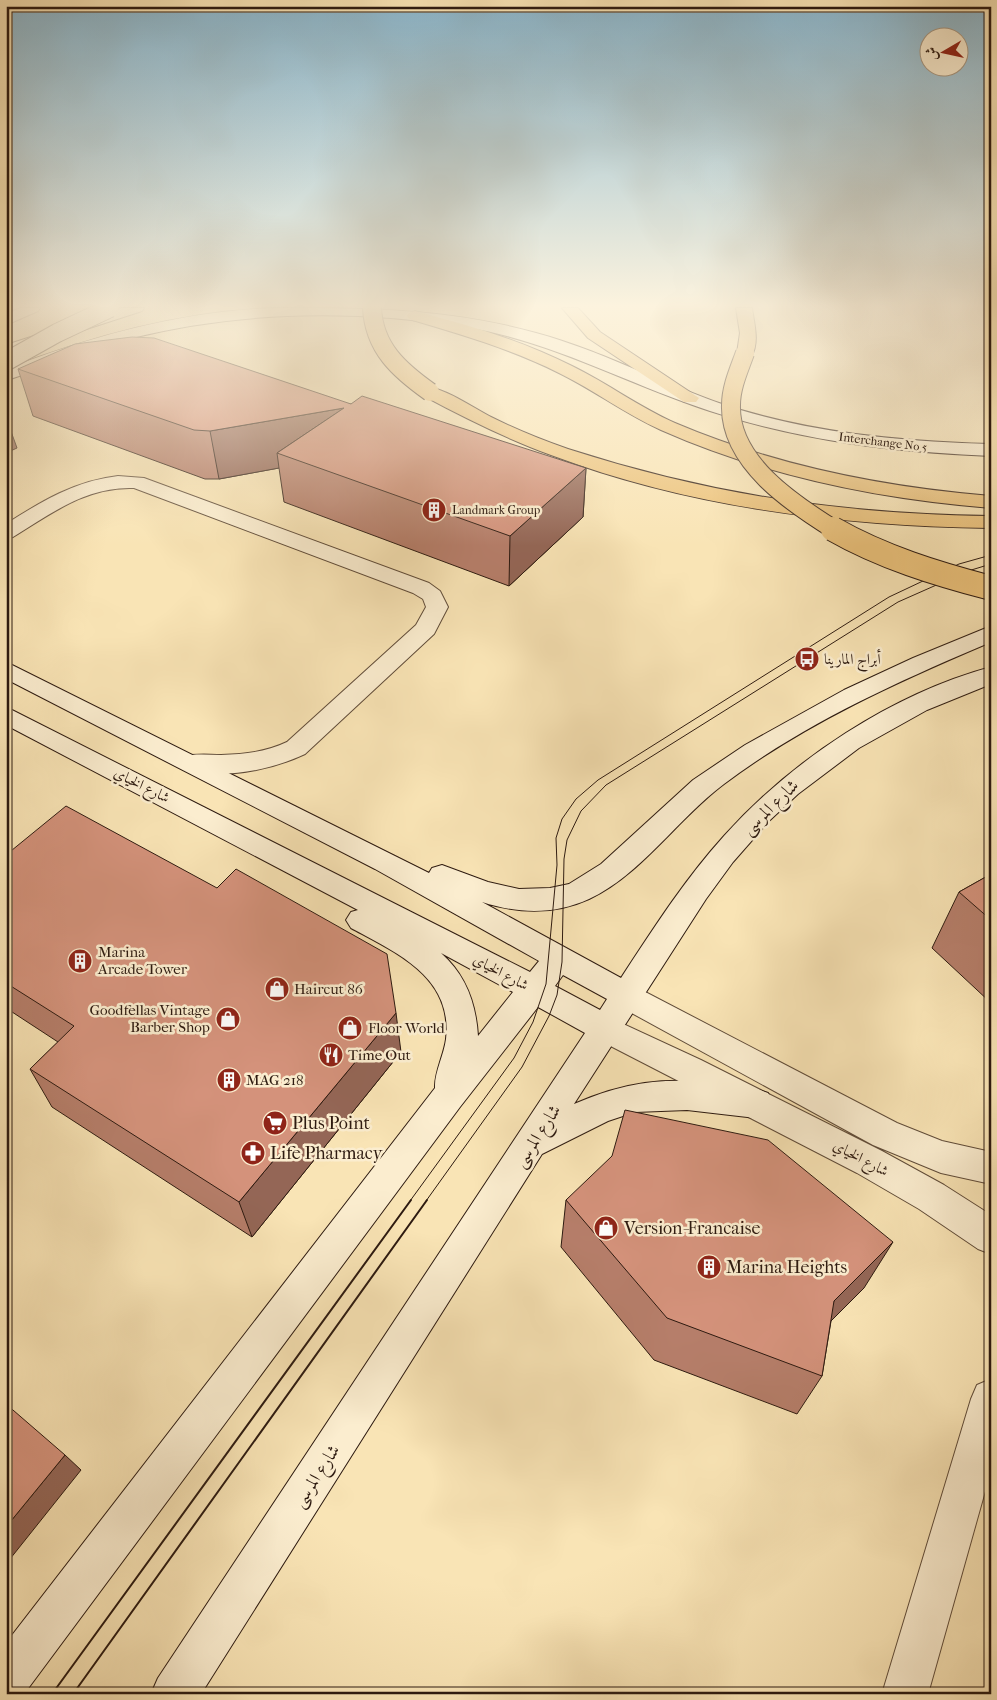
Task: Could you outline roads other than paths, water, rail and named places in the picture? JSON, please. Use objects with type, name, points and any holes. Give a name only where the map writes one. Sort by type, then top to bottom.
[{"type":"highway","points":[[423,387],[480,420],[540,446],[609,469],[687,489],[840,514],[911,520],[991,522]]},
{"type":"highway","points":[[596,387],[627,406],[666,425],[750,458],[814,476],[882,490],[991,502]]},
{"type":"highway","points":[[673,387],[690,398]]},
{"type":"highway","points":[[735,387],[730,404],[734,430],[748,458],[774,487],[811,516],[860,543],[918,567],[991,588]]},
{"type":"main road","name":"Interchange No 5","points":[[664,387],[744,416],[828,435],[902,445],[991,450]]},
{"type":"main road","points":[[6,533],[84,487],[111,481],[137,482],[421,588],[432,596],[437,607],[426,629],[296,748],[278,758],[260,762],[239,764],[191,763]]},
{"type":"main road","points":[[385,862],[420,869],[491,895],[508,899],[546,899],[564,896],[581,890],[610,874],[686,801],[720,774],[778,735],[893,675],[991,633]]},
{"type":"main road","points":[[6,669],[385,862],[628,996],[885,1134],[941,1157],[991,1168]]},
{"type":"main road","name":"شارع المرسى","points":[[174,1694],[672,926],[731,845],[760,813],[791,784],[857,736],[924,700],[991,675]]},
{"type":"main road","name":"شارع الخياي","points":[[6,715],[289,861],[606,1029],[756,1103],[898,1177],[953,1210],[991,1237]]},
{"type":"main road","points":[[289,861],[310,886],[332,903],[418,951],[443,974],[458,1003],[462,1036],[448,1097]]},
{"type":"main road","points":[[6,1680],[448,1097],[559,958]]},
{"type":"main road","points":[[533,1142],[604,1107],[650,1095],[690,1094],[756,1103]]},
{"type":"main road","points":[[905,1694],[991,1399]]},
{"type":"tram line","points":[[410,1201],[514,1058],[533,1022],[546,984],[557,865],[556,838],[562,819],[576,799],[598,780],[889,597],[959,564],[991,555]]},
{"type":"tram line","points":[[426,1201],[522,1067],[549,1016],[557,995],[562,962],[564,859],[567,840],[581,811],[606,785],[898,602],[968,571],[991,564]]},
{"type":"tram line","points":[[52,1694],[411,1200]]},
{"type":"tram line","points":[[73,1694],[427,1200]]},
{"type":"place","name":"Landmark Group","points":[[434,510]]},
{"type":"place","name":"أبراج المارينا","points":[[807,659]]},
{"type":"place","name":"Marina Arcade Tower","points":[[80,961]]},
{"type":"place","name":"Haircut 86","points":[[277,989]]},
{"type":"place","name":"Goodfellas Vintage Barber Shop","points":[[228,1019]]},
{"type":"place","name":"Floor World","points":[[350,1028]]},
{"type":"place","name":"Time Out","points":[[331,1055]]},
{"type":"place","name":"MAG 218","points":[[229,1080]]},
{"type":"place","name":"Plus Point","points":[[275,1123]]},
{"type":"place","name":"Life Pharmacy","points":[[253,1153]]},
{"type":"place","name":"Version-Francaise","points":[[606,1228]]},
{"type":"place","name":"Marina Heights","points":[[709,1267]]}]
